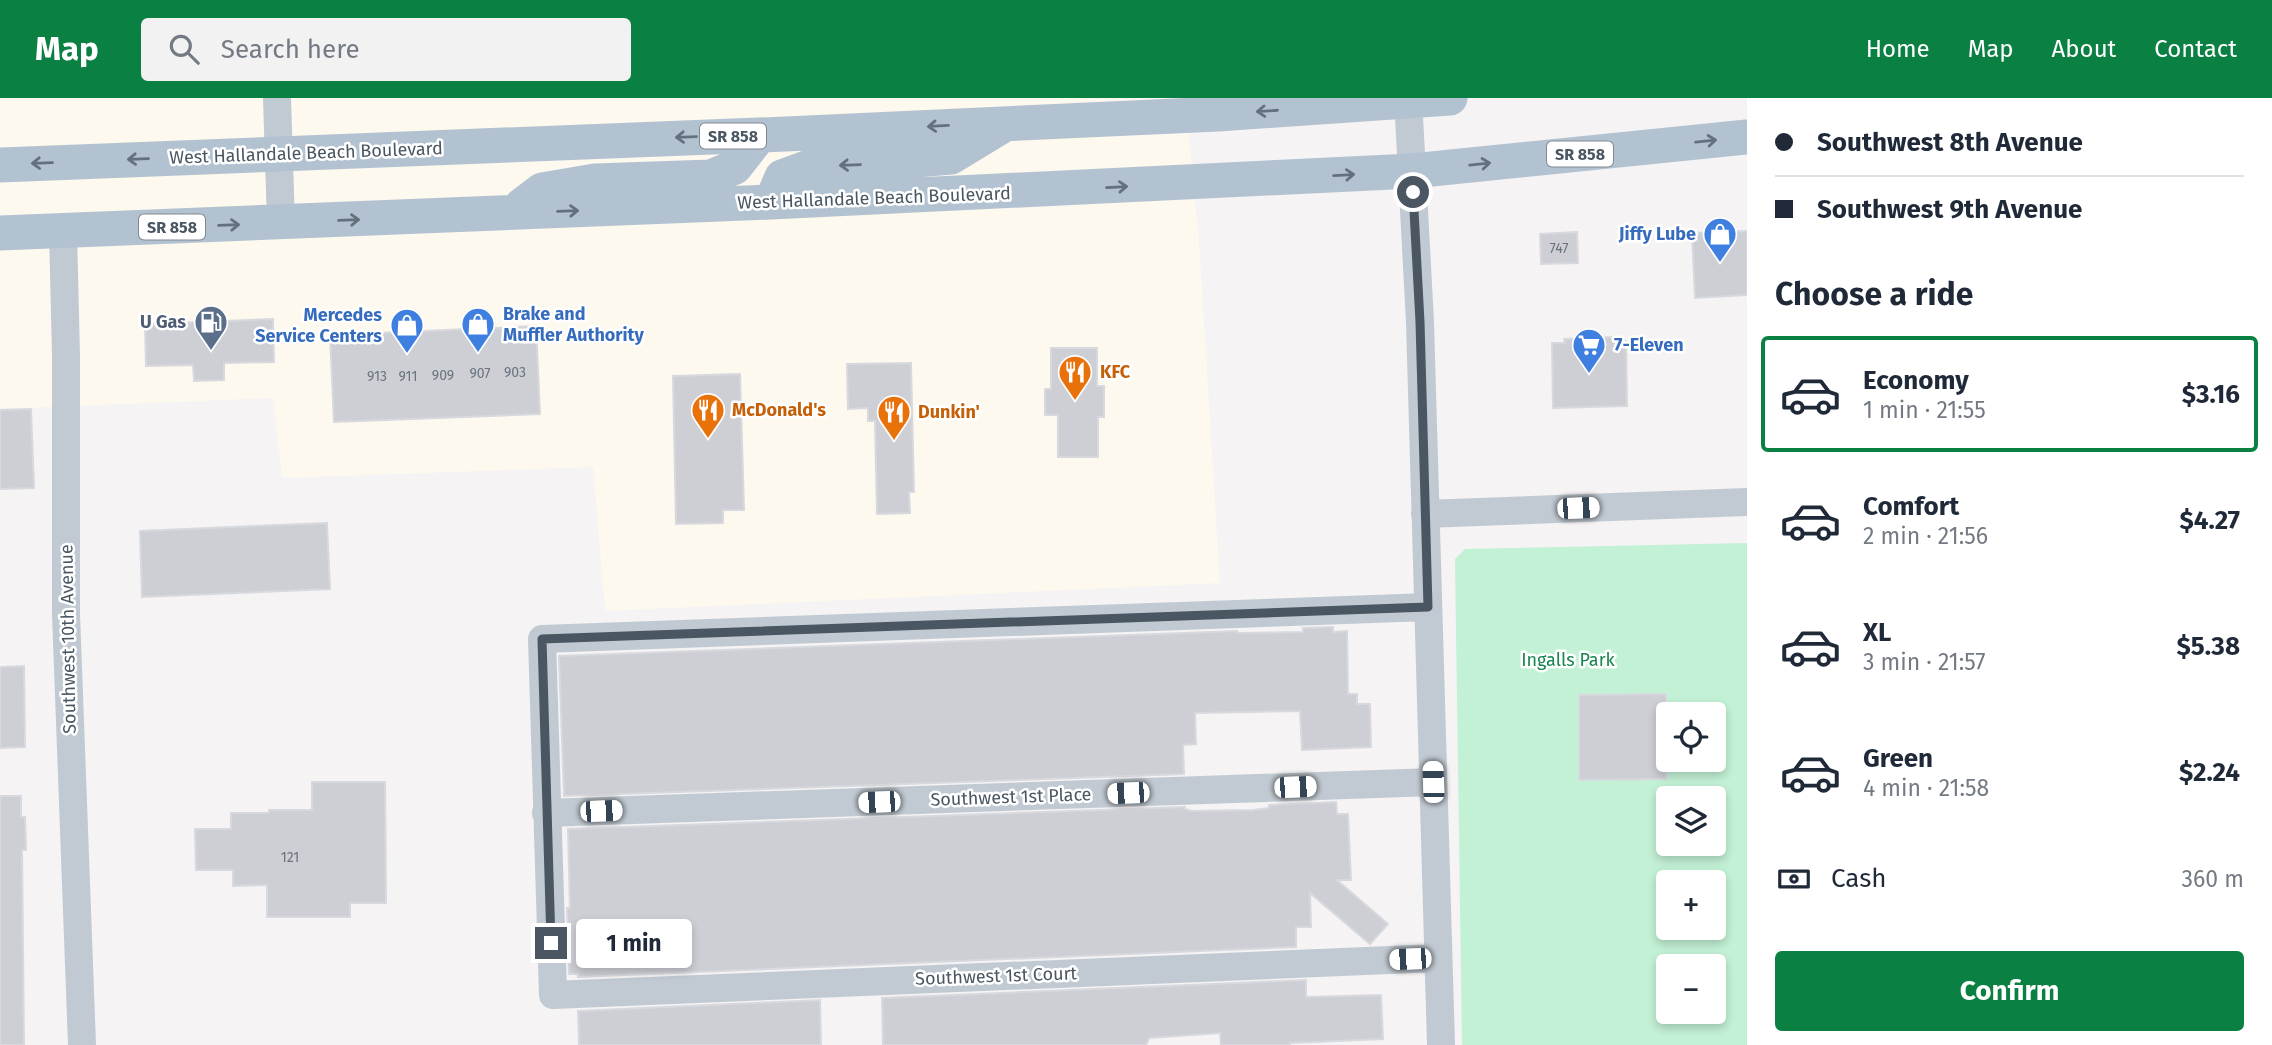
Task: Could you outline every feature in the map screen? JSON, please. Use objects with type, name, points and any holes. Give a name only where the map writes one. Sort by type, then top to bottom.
[{"type":"main road","name":"West Hallandale Beach Boulevard","points":[[0,165],[1218,114],[1450,98]]},
{"type":"main road","points":[[771,202],[782,177],[812,166],[951,157],[1006,123]]},
{"type":"main road","points":[[510,214],[542,190],[595,181],[711,177],[735,167],[760,135]]},
{"type":"main road","name":"West Hallandale Beach Boulevard","points":[[0,233],[510,214],[1412,171],[1747,137]]},
{"type":"street","points":[[277,98],[281,223]]},
{"type":"street","points":[[1408,100],[1420,322],[1441,1045]]},
{"type":"street","name":"Southwest 10th Avenue","points":[[63,232],[66,614],[82,1045]]},
{"type":"street","points":[[1426,514],[1747,502]]},
{"type":"street","points":[[546,813],[542,639],[1428,607]]},
{"type":"street","name":"Southwest 1st Place","points":[[546,813],[1433,782]]},
{"type":"street","name":"Southwest 1st Court","points":[[546,813],[553,995],[1438,958]]},
{"type":"shaded area","points":[[0,98],[1185,98],[1199,241],[1220,583],[605,611],[593,467],[282,478],[273,398],[0,409]]},
{"type":"green space","name":"Ingalls Park","points":[[1747,543],[1747,1045],[1462,1045],[1455,559],[1465,549]]},
{"type":"building","name":"Jiffy Lube","points":[[1747,231],[1747,295],[1695,298],[1692,233]]},
{"type":"building","points":[[1577,232],[1578,263],[1541,264],[1540,234]]},
{"type":"building","points":[[273,319],[274,362],[224,363],[224,380],[194,381],[193,365],[146,366],[145,324]]},
{"type":"building","points":[[536,326],[540,414],[334,422],[330,335]]},
{"type":"building","name":"7-Eleven","points":[[1615,337],[1615,342],[1626,341],[1627,406],[1553,408],[1552,343],[1565,343],[1564,339]]},
{"type":"building","name":"KFC","points":[[1051,348],[1097,348],[1097,386],[1104,386],[1104,417],[1098,417],[1098,457],[1058,457],[1058,415],[1045,415],[1045,389],[1051,389]]},
{"type":"building","name":"Dunkin'","points":[[911,363],[914,492],[909,492],[910,513],[877,514],[875,421],[868,421],[868,408],[848,409],[847,364]]},
{"type":"building","name":"McDonald's","points":[[740,374],[744,510],[723,510],[723,523],[676,524],[673,376]]},
{"type":"building","points":[[31,409],[34,488],[0,489],[0,410]]},
{"type":"building","points":[[327,523],[330,589],[142,597],[140,531]]},
{"type":"building","points":[[1333,627],[1333,632],[1347,631],[1348,694],[1357,694],[1357,704],[1370,704],[1371,747],[1302,750],[1300,711],[1195,713],[1196,744],[1183,745],[1184,774],[564,796],[559,656],[1237,631],[1303,632],[1303,628]]},
{"type":"building","points":[[24,666],[25,747],[0,748],[0,667]]},
{"type":"building","points":[[1666,694],[1666,702],[1656,702],[1656,772],[1666,772],[1666,779],[1579,780],[1579,695]]},
{"type":"building","points":[[312,782],[385,782],[386,903],[350,903],[350,917],[267,917],[267,885],[233,886],[233,870],[196,870],[195,829],[231,829],[231,813],[312,810]]},
{"type":"building","points":[[0,796],[21,796],[21,817],[25,817],[26,850],[22,850],[24,1045],[0,1045]]},
{"type":"building","points":[[1336,802],[1337,814],[1348,814],[1351,880],[1337,880],[1388,924],[1370,944],[1310,893],[1311,927],[1296,927],[1296,947],[578,977],[578,974],[569,974],[568,829],[1185,807],[1192,811],[1254,810],[1269,808],[1269,805]]},
{"type":"building","points":[[1306,980],[1306,997],[1381,995],[1383,1039],[1290,1045],[1221,1045],[1220,1033],[1149,1038],[1146,1045],[883,1045],[882,998]]},
{"type":"building","points":[[820,1000],[821,1045],[579,1045],[578,1011]]},
{"type":"place","name":"Jiffy Lube","points":[[1720,264]]},
{"type":"place","name":"U Gas","points":[[211,352]]},
{"type":"place","name":"Brake and Muffler Authority","points":[[478,354]]},
{"type":"place","name":"Mercedes Service Centers","points":[[407,355]]},
{"type":"place","name":"7-Eleven","points":[[1589,375]]},
{"type":"place","name":"KFC","points":[[1075,402]]},
{"type":"place","name":"McDonald's","points":[[708,440]]},
{"type":"place","name":"Dunkin'","points":[[894,442]]},
{"type":"route","points":[[551,943],[542,639],[1428,607],[1420,322],[1413,192]]}]
